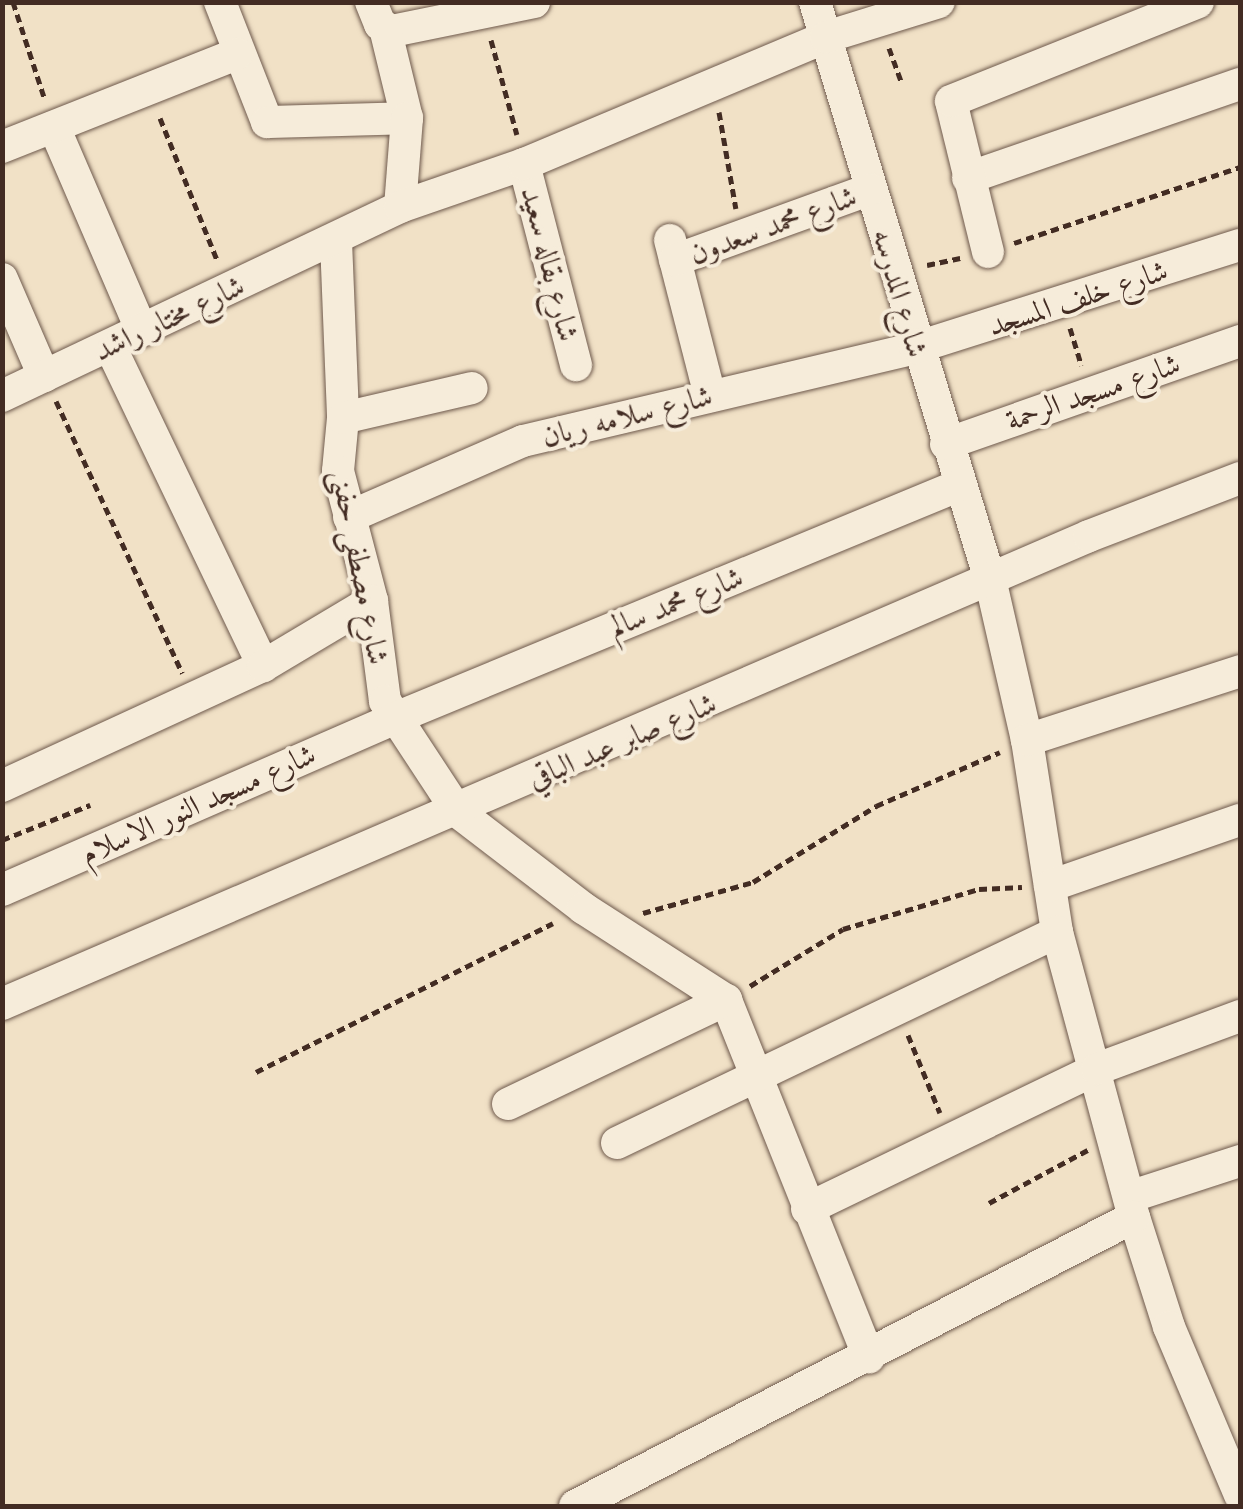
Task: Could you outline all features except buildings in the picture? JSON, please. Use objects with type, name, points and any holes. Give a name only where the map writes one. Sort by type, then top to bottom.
[{"type":"street","points":[[220,2],[263,116],[274,126],[407,118]]},
{"type":"street","name":"شارع المدرسه","points":[[815,2],[916,348],[991,582],[1027,740],[1057,932],[1097,1069],[1131,1208],[1169,1327],[1240,1494]]},
{"type":"street","name":"شارع مختار راشد","points":[[2,396],[336,241],[400,207],[524,164],[826,37],[938,2]]},
{"type":"street","points":[[988,252],[949,104],[1136,13],[1198,2]]},
{"type":"street","points":[[400,207],[407,118],[378,15],[484,13],[531,3]]},
{"type":"street","points":[[2,147],[237,54]]},
{"type":"street","points":[[968,178],[1240,84]]},
{"type":"street","points":[[54,127],[142,331]]},
{"type":"street","name":"شارع بقاله سعيد","points":[[524,164],[576,365]]},
{"type":"street","name":"شارع محمد سعدون","points":[[710,396],[673,250],[739,237],[870,189]]},
{"type":"street","name":"شارع مصطفى حفنى","points":[[336,241],[343,418],[338,471],[372,601],[381,689],[393,719],[458,812],[597,914],[726,1000]]},
{"type":"street","name":"شارع خلف المسجد","points":[[916,348],[1063,306],[1240,245]]},
{"type":"street","points":[[2,279],[44,376]]},
{"type":"street","name":"شارع مسجد الرحمة","points":[[946,444],[1240,341]]},
{"type":"street","points":[[110,346],[263,666]]},
{"type":"street","name":"شارع سلامه ريان","points":[[349,517],[524,441],[916,348]]},
{"type":"street","points":[[343,418],[472,388]]},
{"type":"street","name":"شارع صابر عبد الباقي","points":[[2,1004],[458,812],[1089,536],[1240,478]]},
{"type":"street","name":"شارع محمد سالم","points":[[393,719],[960,485]]},
{"type":"street","points":[[2,786],[263,666],[372,601]]},
{"type":"street","points":[[1027,740],[1240,671]]},
{"type":"street","name":"شارع مسجد النور الاسلام","points":[[2,890],[393,719]]},
{"type":"street","points":[[1050,886],[1240,820]]},
{"type":"street","points":[[617,1142],[1057,932]]},
{"type":"street","points":[[508,1104],[726,1000],[869,1357]]},
{"type":"street","points":[[807,1209],[1097,1069],[1240,1016]]},
{"type":"street","points":[[575,1506],[869,1357],[1131,1208],[1240,1161]]},
{"type":"path","points":[[14,2],[54,127]]},
{"type":"path","points":[[484,13],[524,164]]},
{"type":"path","points":[[712,86],[732,168],[739,237]]},
{"type":"path","points":[[148,90],[230,291]]},
{"type":"path","points":[[894,272],[988,252],[1240,167]]},
{"type":"path","points":[[1063,306],[1090,394]]},
{"type":"path","points":[[44,376],[194,698]]},
{"type":"path","points":[[256,1072],[597,914],[754,882],[876,806],[1027,740]]},
{"type":"path","points":[[2,840],[90,805]]},
{"type":"path","points":[[726,1000],[843,929],[979,889],[1050,886]]},
{"type":"path","points":[[897,1007],[951,1138]]},
{"type":"path","points":[[990,1204],[1112,1138]]}]
